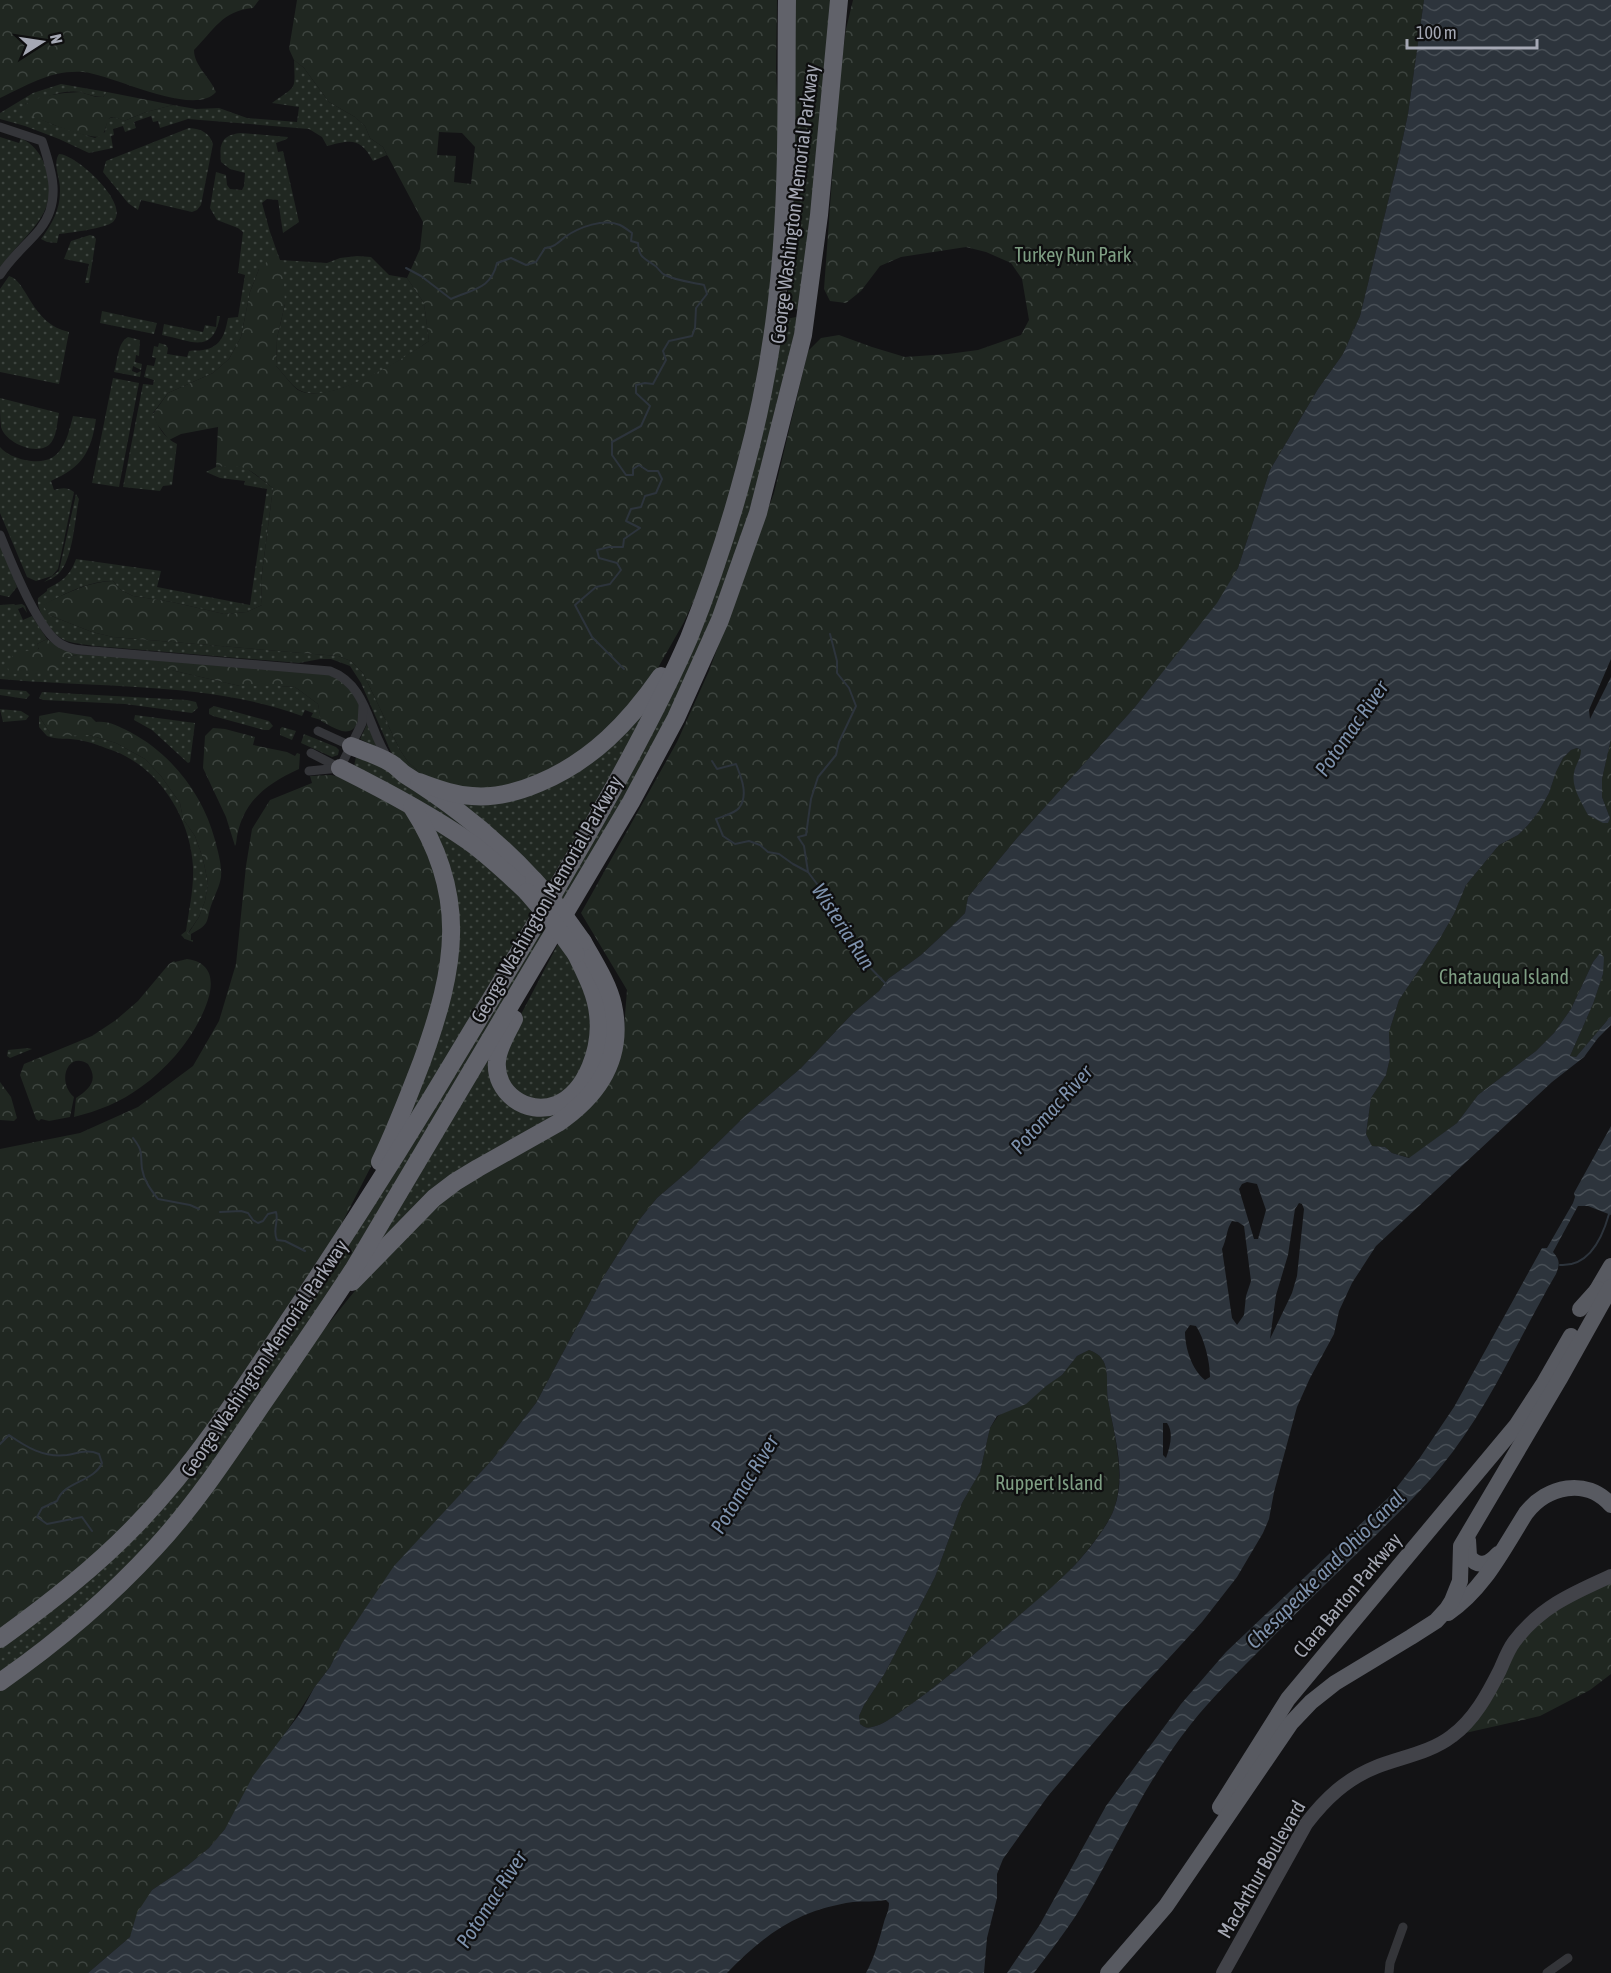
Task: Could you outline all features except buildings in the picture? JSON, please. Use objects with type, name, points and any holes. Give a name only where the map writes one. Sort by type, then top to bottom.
[{"type":"highway","points":[[781,0],[786,45]]},
{"type":"highway","name":"George Washington Memorial Parkway","points":[[0,1639],[67,1588],[139,1522],[179,1478],[237,1398],[345,1236],[450,1066],[582,845],[643,733],[688,638],[723,541],[739,491],[771,351],[783,238],[787,0]]},
{"type":"highway","name":"George Washington Memorial Parkway","points":[[0,1682],[72,1627],[110,1594],[186,1512],[227,1456],[337,1294],[631,802],[675,718],[720,620],[758,513],[807,315],[819,215],[839,0]]},
{"type":"highway","points":[[837,22],[846,0]]},
{"type":"highway","points":[[419,782],[458,794],[499,795],[525,789],[566,770],[600,747],[627,720],[688,638]]},
{"type":"highway","points":[[337,1294],[374,1260],[415,1215],[434,1198],[455,1182],[558,1123],[585,1102],[603,1079],[613,1049],[615,1016],[605,984],[579,948],[552,921],[510,856],[472,822],[419,782],[398,770],[391,763],[351,746]]},
{"type":"highway","points":[[340,768],[412,807],[467,841],[502,868],[531,886]]},
{"type":"highway","points":[[345,1236],[408,1098],[435,1024],[449,972],[452,930],[443,874],[428,835],[412,807]]},
{"type":"highway","points":[[548,942],[497,1059],[498,1077],[502,1086],[508,1094],[524,1105],[544,1108],[562,1101],[581,1081],[594,1055],[598,1035],[598,1014],[579,948]]},
{"type":"highway","name":"Clara Barton Parkway","points":[[1108,1973],[1166,1906],[1291,1723],[1311,1702],[1357,1669],[1436,1621],[1447,1609],[1460,1581],[1461,1546],[1559,1380],[1604,1288],[1611,1266]]},
{"type":"highway","points":[[1580,1309],[1604,1288]]},
{"type":"highway","name":"Clara Barton Parkway","points":[[1146,1928],[1282,1708],[1328,1648],[1516,1426],[1604,1288]]},
{"type":"highway","points":[[1516,1426],[1538,1385],[1547,1361]]},
{"type":"highway","points":[[1436,1621],[1471,1595],[1482,1582],[1534,1503],[1557,1490],[1566,1488],[1586,1489],[1606,1499],[1611,1505]]},
{"type":"highway","points":[[1468,1534],[1469,1556],[1476,1563],[1490,1562],[1503,1549]]},
{"type":"highway","points":[[1328,1648],[1321,1663],[1322,1671],[1326,1675],[1335,1676],[1357,1669]]},
{"type":"main road","name":"MacArthur Boulevard","points":[[1223,1973],[1306,1824],[1321,1804],[1338,1788],[1358,1775],[1429,1749],[1452,1736],[1472,1716],[1489,1692],[1513,1643],[1536,1617],[1565,1597],[1611,1576]]},
{"type":"street","points":[[0,127],[42,141],[52,171],[54,196],[47,218],[39,230],[0,275]]},
{"type":"street","points":[[0,535],[39,620],[52,638],[60,644],[69,648],[93,651],[322,669],[337,673],[348,681],[363,704],[391,763]]},
{"type":"street","points":[[340,768],[362,723],[363,704]]},
{"type":"street","points":[[318,731],[351,746]]},
{"type":"street","points":[[311,753],[340,768]]},
{"type":"street","points":[[309,771],[340,768]]},
{"type":"street","points":[[1389,1973],[1390,1963],[1403,1927]]},
{"type":"street","points":[[1547,1973],[1568,1958]]},
{"type":"green space","points":[[0,0],[259,0],[253,8],[226,17],[194,50],[199,66],[216,92],[205,99],[190,100],[172,98],[83,72],[50,76],[0,98]]},
{"type":"green space","points":[[297,0],[777,0],[778,192],[768,317],[744,456],[703,580],[684,622],[651,680],[598,744],[529,783],[466,792],[415,774],[417,770],[400,750],[363,673],[351,661],[338,656],[113,637],[92,632],[49,615],[43,605],[86,586],[113,581],[121,590],[133,596],[224,614],[247,612],[262,605],[261,581],[273,488],[248,469],[235,466],[216,467],[218,427],[181,434],[169,440],[157,424],[153,414],[168,393],[213,373],[229,359],[241,337],[250,292],[259,269],[273,256],[280,260],[283,267],[285,304],[277,338],[276,366],[298,390],[311,393],[328,392],[346,386],[384,368],[429,341],[424,303],[407,278],[420,249],[423,222],[383,147],[370,138],[365,126],[355,117],[329,102],[304,68],[294,60],[289,49]],"holes":[[[439,132],[462,133],[475,147],[471,184],[454,182],[456,156],[437,155]]]},
{"type":"green space","points":[[792,0],[833,0],[818,153],[811,155],[801,151],[794,140]]},
{"type":"green space","name":"Turkey Run Park","points":[[853,0],[1424,0],[1408,114],[1360,316],[1343,354],[1318,389],[1270,470],[1238,568],[1218,603],[1135,707],[1017,838],[968,897],[965,913],[921,955],[888,979],[879,991],[854,1012],[801,1068],[746,1115],[692,1168],[657,1198],[640,1219],[604,1276],[536,1403],[492,1460],[394,1567],[342,1643],[330,1667],[314,1688],[225,1829],[209,1848],[152,1890],[130,1937],[88,1973],[0,1973],[0,1686],[106,1603],[400,1237],[438,1199],[555,1131],[617,1056],[624,1028],[627,990],[581,913],[677,742],[709,671],[774,493],[808,351],[821,338],[839,335],[905,357],[978,350],[1021,335],[1029,320],[1022,279],[1011,263],[986,252],[966,247],[901,257],[880,266],[861,291],[846,303],[830,301],[824,289],[839,83],[846,29]]},
{"type":"green space","points":[[294,60],[304,68],[329,102],[355,117],[365,126],[370,138],[383,147],[387,155],[373,161],[364,148],[354,142],[327,146],[322,137],[309,129],[188,119],[160,128],[158,121],[153,122],[151,116],[134,122],[136,128],[125,132],[123,126],[113,129],[114,135],[111,136],[113,148],[89,153],[25,126],[0,119],[0,113],[33,93],[61,84],[107,92],[103,97],[73,91],[66,92],[25,104],[40,119],[95,138],[105,132],[109,118],[124,121],[173,105],[196,109],[219,108],[247,118],[297,122],[299,107],[272,103],[293,87]]},
{"type":"green space","points":[[80,92],[103,97],[107,92],[173,105],[124,121],[110,118],[102,136],[95,137],[63,128],[22,112],[20,109],[40,98]]},
{"type":"green space","points":[[790,126],[818,153],[799,310],[793,308],[788,300]]},
{"type":"green space","points":[[189,128],[204,132],[213,144],[201,205],[197,210],[192,212],[141,200],[138,210],[128,203],[103,172],[106,161]]},
{"type":"green space","points":[[241,133],[288,137],[276,143],[278,152],[283,151],[299,222],[283,233],[278,200],[267,199],[262,203],[280,260],[327,263],[340,258],[371,257],[389,275],[407,278],[424,303],[429,341],[385,369],[346,387],[312,394],[299,390],[276,366],[277,338],[285,304],[259,269],[250,292],[241,337],[229,359],[213,373],[168,393],[153,413],[168,439],[177,444],[172,485],[163,486],[160,491],[123,487],[143,384],[153,385],[154,380],[144,377],[147,365],[154,366],[156,358],[152,357],[154,346],[158,347],[159,343],[166,345],[167,354],[187,357],[189,351],[203,350],[218,343],[224,334],[228,318],[238,317],[245,275],[238,273],[243,232],[217,220],[210,208],[216,172],[226,175],[230,189],[242,190],[244,186],[245,173],[230,169],[221,162],[223,141]]},
{"type":"green space","points":[[0,137],[19,143],[21,138],[33,146],[45,165],[49,182],[49,197],[38,222],[0,268]]},
{"type":"green space","points":[[59,154],[77,162],[100,182],[115,204],[117,214],[113,222],[109,224],[59,234],[57,243],[41,239],[52,222],[59,204],[60,187],[56,162]]},
{"type":"green space","points":[[90,235],[96,239],[89,283],[85,283],[89,264],[64,259],[71,241]]},
{"type":"green space","points":[[9,276],[21,285],[38,312],[46,320],[69,332],[59,384],[0,372],[0,289]]},
{"type":"green space","points":[[102,311],[157,323],[154,334],[100,323]]},
{"type":"green space","points":[[217,316],[220,316],[217,328],[206,341],[192,342],[162,335],[164,324],[203,332],[205,325],[216,327]]},
{"type":"green space","points":[[796,317],[800,320],[766,471],[703,649],[605,833],[308,1328],[164,1531],[119,1578],[0,1674],[0,1645],[208,1448],[666,696],[781,329],[786,319]]},
{"type":"green space","points":[[128,337],[140,340],[139,356],[136,355],[135,362],[142,364],[141,370],[133,366],[132,371],[137,373],[141,371],[140,377],[114,372],[122,343]]},
{"type":"green space","points":[[113,378],[139,383],[119,487],[92,483]]},
{"type":"green space","points":[[0,398],[59,413],[52,442],[43,448],[36,449],[21,446],[8,438],[1,427]]},
{"type":"green space","points":[[73,416],[96,419],[94,431],[88,450],[78,464],[51,481],[54,490],[64,488],[74,492],[58,569],[52,576],[36,581],[27,577],[0,513],[0,447],[8,454],[22,459],[37,461],[54,457],[64,444]]},
{"type":"green space","points":[[231,465],[245,467],[273,488],[261,581],[262,605],[247,612],[224,614],[133,596],[121,590],[113,581],[86,585],[44,605],[49,615],[92,632],[113,637],[338,656],[351,661],[363,673],[400,750],[417,770],[415,774],[399,762],[391,752],[361,683],[350,666],[331,659],[299,663],[78,644],[60,637],[44,619],[38,606],[38,598],[65,577],[76,559],[161,571],[157,587],[250,605],[267,489],[244,485],[245,481],[220,478],[206,472],[216,467]]},
{"type":"green space","points":[[76,494],[79,499],[68,557],[58,574],[44,582],[59,571]]},
{"type":"green space","points":[[0,542],[17,587],[9,597],[0,595]]},
{"type":"green space","points":[[0,605],[25,606],[27,613],[23,607],[18,609],[23,620],[32,616],[47,639],[37,644],[39,648],[10,674],[35,674],[66,657],[83,654],[143,658],[175,671],[240,686],[295,687],[318,704],[321,720],[311,717],[313,713],[305,710],[302,716],[267,705],[192,692],[0,679]]},
{"type":"green space","points":[[47,639],[57,646],[83,654],[66,657],[55,670],[35,674],[10,674],[8,668],[14,653],[39,649],[37,644]]},
{"type":"green space","points":[[143,658],[301,670],[334,676],[348,685],[355,694],[359,702],[358,720],[353,729],[342,731],[321,721],[318,704],[295,687],[240,686],[157,666]]},
{"type":"green space","points":[[0,689],[26,691],[30,695],[26,699],[0,695]]},
{"type":"green space","points":[[42,692],[187,700],[196,702],[198,708],[192,713],[125,704],[43,700],[39,698]]},
{"type":"green space","points":[[650,703],[551,891],[444,795]]},
{"type":"green space","points":[[214,706],[269,721],[273,726],[269,730],[264,730],[213,716],[209,714],[209,709]]},
{"type":"green space","points":[[0,709],[21,711],[29,716],[26,720],[3,722]]},
{"type":"green space","points":[[59,712],[91,717],[96,722],[109,723],[130,732],[145,741],[172,764],[194,792],[210,823],[221,872],[220,883],[207,922],[198,930],[188,934],[199,917],[208,883],[195,836],[183,819],[180,803],[161,776],[145,759],[116,743],[89,735],[58,736],[50,733],[39,716]]},
{"type":"green space","points":[[135,715],[195,723],[190,762],[188,763],[152,730],[134,720]]},
{"type":"green space","points":[[39,716],[50,733],[89,735],[116,743],[145,759],[161,776],[180,803],[183,819],[195,836],[208,883],[199,917],[188,933],[191,934],[193,942],[181,935],[186,931],[192,891],[191,849],[179,814],[170,798],[159,783],[131,759],[88,742],[47,736],[39,727]]},
{"type":"green space","points":[[368,722],[378,745],[376,747],[360,739]]},
{"type":"green space","points":[[282,727],[296,731],[292,740],[280,735]]},
{"type":"green space","points":[[213,728],[255,737],[253,745],[287,752],[295,756],[297,753],[300,754],[299,769],[265,789],[248,807],[238,830],[235,846],[226,817],[203,768],[205,736]]},
{"type":"green space","points":[[304,734],[336,747],[339,750],[338,755],[332,757],[301,743]]},
{"type":"green space","name":"Chatauqua Island","points":[[1611,739],[1611,1016],[1576,1057],[1570,1056],[1593,1004],[1603,974],[1600,953],[1593,962],[1571,1009],[1554,1033],[1536,1051],[1478,1095],[1457,1123],[1410,1158],[1392,1153],[1385,1147],[1372,1146],[1366,1134],[1371,1098],[1386,1075],[1390,1058],[1389,1032],[1399,1000],[1439,940],[1454,914],[1466,885],[1499,845],[1518,835],[1539,811],[1563,758],[1571,750],[1577,748],[1581,750],[1574,773],[1578,793],[1588,815],[1603,822],[1610,818],[1602,797],[1602,779]]},
{"type":"green space","points":[[360,755],[426,792],[508,859],[354,766],[356,757]]},
{"type":"green space","points":[[331,775],[347,778],[409,811],[422,829],[446,914],[439,991],[381,1147],[342,1223],[281,1321],[161,1491],[90,1561],[0,1632],[0,1149],[80,1133],[138,1107],[193,1066],[219,1021],[236,964],[252,829],[270,800],[312,783],[310,776]]},
{"type":"green space","points":[[430,825],[461,842],[537,913],[390,1156]]},
{"type":"green space","points":[[559,942],[589,994],[593,1042],[577,1077],[565,1091],[549,1102],[532,1103],[504,1082],[507,1041]]},
{"type":"green space","points":[[187,959],[202,964],[209,974],[211,987],[201,1018],[171,1060],[150,1080],[117,1102],[74,1117],[76,1098],[91,1084],[93,1075],[88,1064],[75,1061],[70,1065],[65,1076],[69,1090],[74,1097],[70,1117],[49,1121],[36,1119],[20,1075],[24,1064],[92,1036],[138,1001],[169,964]]},
{"type":"green space","points":[[599,981],[579,1101],[369,1257],[512,1011],[494,1060],[529,1110],[580,1087]]},
{"type":"green space","points":[[32,1049],[10,1058],[7,1056],[8,1050]]},
{"type":"green space","points":[[0,1082],[11,1097],[17,1118],[14,1121],[0,1120]]},
{"type":"green space","name":"Ruppert Island","points":[[1089,1350],[1102,1358],[1105,1364],[1108,1400],[1118,1454],[1117,1496],[1107,1523],[1096,1540],[1064,1576],[951,1674],[887,1721],[870,1728],[863,1726],[860,1724],[859,1716],[864,1705],[885,1673],[935,1577],[962,1503],[980,1472],[990,1428],[998,1416],[1062,1375],[1077,1356]]},
{"type":"green space","points":[[1611,1576],[1611,1674],[1590,1690],[1540,1716],[1452,1736],[1536,1617]]},
{"type":"water","name":"Potomac River","points":[[1424,0],[1611,0],[1611,659],[1589,710],[1590,719],[1611,677],[1611,739],[1602,779],[1602,797],[1610,818],[1608,823],[1603,823],[1588,815],[1573,778],[1581,750],[1577,748],[1571,750],[1563,758],[1539,811],[1518,835],[1499,845],[1466,885],[1454,914],[1439,940],[1399,1000],[1389,1032],[1390,1058],[1386,1075],[1371,1098],[1366,1134],[1372,1146],[1385,1147],[1392,1153],[1409,1158],[1457,1123],[1478,1095],[1536,1051],[1554,1033],[1571,1009],[1593,962],[1600,953],[1604,957],[1603,974],[1593,1004],[1570,1056],[1576,1057],[1611,1016],[1611,1025],[1584,1057],[1552,1082],[1376,1246],[1352,1283],[1339,1311],[1334,1334],[1297,1407],[1269,1519],[1237,1577],[1202,1622],[1124,1707],[1048,1796],[1003,1859],[997,1874],[997,1898],[987,1938],[984,1973],[866,1973],[888,1911],[889,1903],[886,1900],[833,1906],[799,1918],[769,1936],[727,1973],[88,1973],[130,1937],[137,1913],[152,1890],[209,1848],[225,1829],[253,1776],[301,1712],[314,1688],[330,1667],[342,1643],[394,1566],[492,1460],[536,1403],[604,1276],[640,1219],[657,1198],[692,1168],[746,1115],[801,1068],[854,1012],[879,991],[888,979],[921,955],[965,913],[968,897],[1017,838],[1135,707],[1217,603],[1238,568],[1270,470],[1318,389],[1343,354],[1360,316],[1408,114]],"holes":[[[1247,1182],[1257,1184],[1266,1210],[1258,1239],[1254,1239],[1239,1189]],[[1299,1203],[1304,1209],[1297,1276],[1292,1293],[1270,1339],[1276,1295],[1288,1255],[1295,1209]],[[1232,1221],[1244,1226],[1251,1281],[1246,1296],[1244,1315],[1237,1325],[1232,1318],[1222,1249]],[[1190,1325],[1196,1326],[1202,1337],[1210,1371],[1210,1377],[1205,1380],[1196,1371],[1190,1358],[1185,1332]],[[1089,1350],[1102,1358],[1105,1364],[1108,1400],[1119,1468],[1118,1496],[1107,1523],[1077,1563],[963,1663],[890,1719],[876,1726],[864,1727],[860,1724],[859,1716],[885,1673],[935,1577],[962,1503],[980,1472],[990,1428],[997,1416],[1026,1404],[1062,1375],[1077,1356]],[[1163,1423],[1167,1423],[1171,1436],[1166,1458],[1163,1455]]]},
{"type":"water","name":"Chesapeake and Ohio Canal","points":[[1611,1126],[1611,1215],[1588,1206],[1578,1206],[1553,1252],[1559,1262],[1556,1274],[1488,1398],[1457,1446],[1415,1496],[1269,1640],[1198,1715],[1161,1766],[1086,1899],[1054,1946],[1034,1973],[1007,1973],[1039,1926],[1106,1806],[1181,1704],[1226,1652],[1390,1496],[1419,1459],[1454,1407],[1542,1248],[1547,1248],[1573,1203],[1574,1193]]},
{"type":"waterway","name":"Wisteria Run","points":[[406,268],[421,276],[451,299],[486,283],[497,263],[511,258],[526,265],[536,262],[545,248],[553,246],[571,233],[599,223],[614,223],[632,233],[631,241],[638,243],[641,255],[663,274],[704,285],[707,294],[696,308],[695,328],[692,336],[669,341],[663,351],[666,360],[653,384],[636,385],[636,393],[650,406],[641,426],[612,442],[612,455],[626,475],[633,475],[633,469],[639,465],[648,471],[658,471],[662,479],[656,493],[645,496],[641,507],[631,509],[626,521],[640,528],[624,539],[623,547],[597,550],[599,558],[617,563],[621,570],[610,584],[596,587],[575,605],[592,637],[624,669]]},
{"type":"waterway","points":[[808,872],[804,846],[798,837],[806,835],[811,799],[818,777],[836,755],[839,742],[856,706],[849,688],[837,673],[837,661],[830,634]]},
{"type":"waterway","name":"Wisteria Run","points":[[712,761],[717,769],[736,764],[744,792],[742,803],[737,810],[716,819],[723,836],[735,844],[749,841],[760,845],[768,852],[779,854],[808,872],[832,904],[839,927],[858,948],[860,957],[886,984]]},
{"type":"waterway","points":[[133,1138],[140,1150],[144,1177],[158,1199],[199,1209]]},
{"type":"waterway","points":[[220,1212],[248,1213],[258,1223],[263,1221],[268,1214],[276,1212],[277,1240],[285,1241],[305,1251]]},
{"type":"waterway","points":[[1560,1265],[1579,1261],[1593,1250],[1609,1214]]},
{"type":"waterway","points":[[0,1444],[9,1435],[29,1447],[51,1455],[87,1452],[99,1454],[102,1463],[98,1469],[66,1489],[57,1501],[42,1508],[37,1517],[47,1524],[82,1517],[92,1531]]}]
